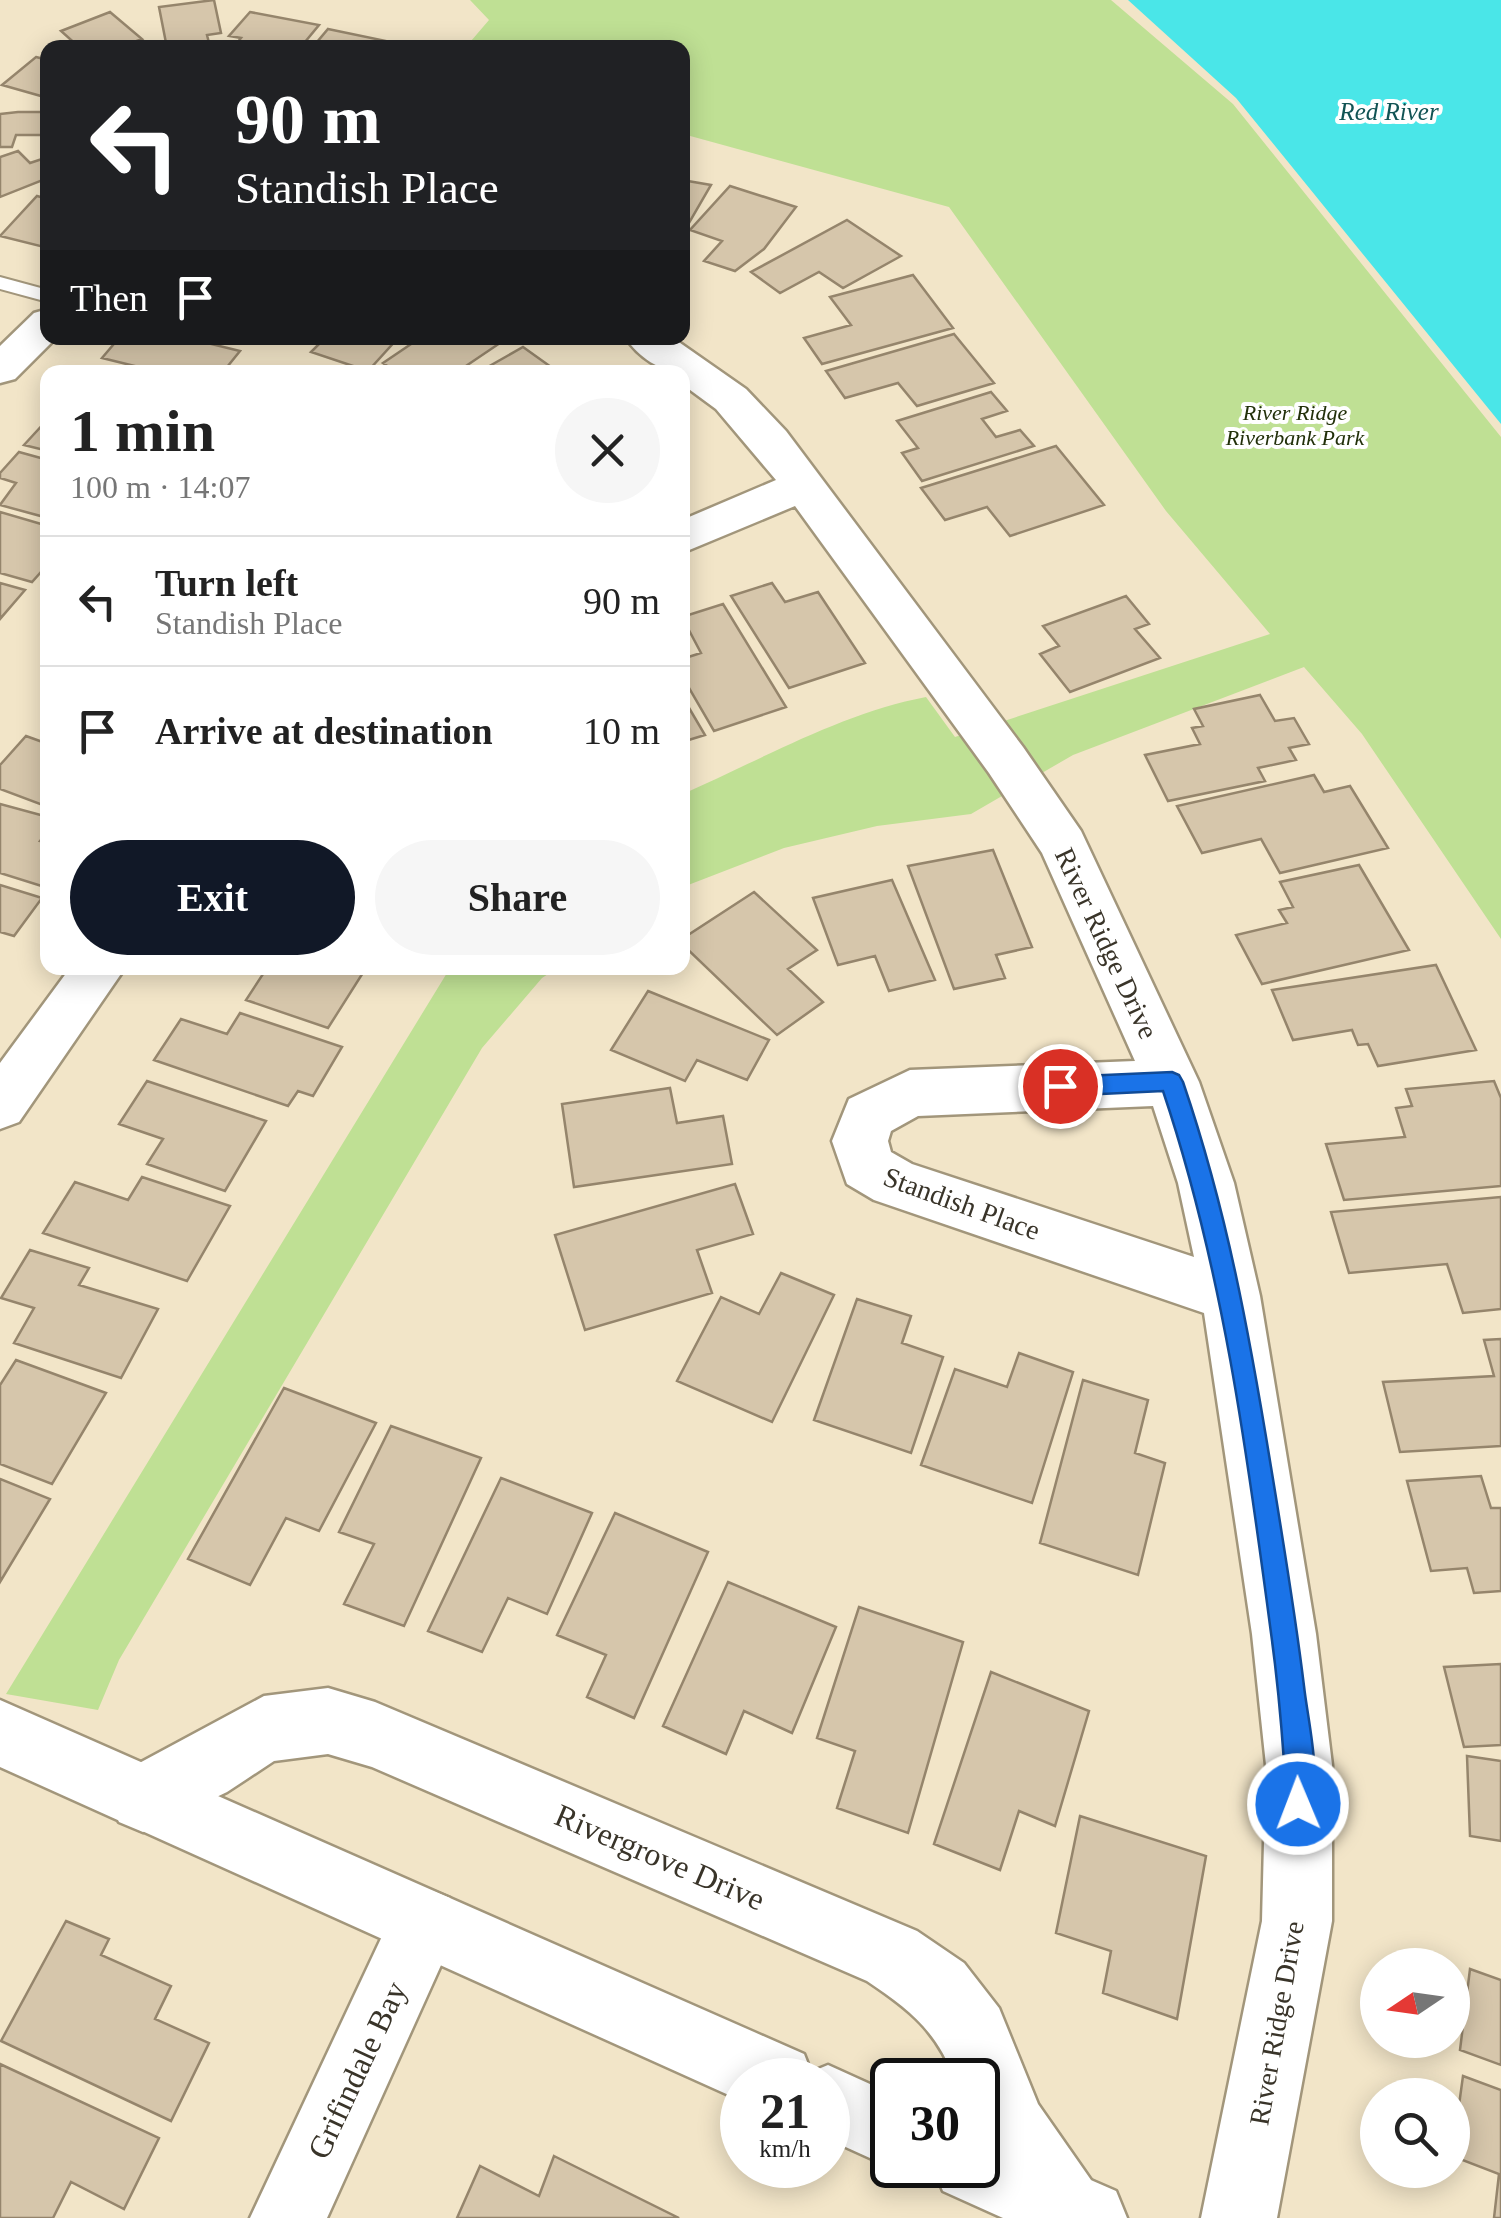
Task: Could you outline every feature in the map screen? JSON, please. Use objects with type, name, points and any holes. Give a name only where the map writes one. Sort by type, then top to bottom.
[{"type":"street","points":[[0,370],[40,330]]},
{"type":"street","name":"River Ridge Drive","points":[[656,345],[683,365]]},
{"type":"street","name":"River Ridge Drive","points":[[690,370],[730,399],[771,441],[1006,760],[1063,845],[1172,1082],[1206,1183],[1232,1296],[1284,1634],[1298,1765],[1298,1920],[1239,2218]]},
{"type":"street","points":[[690,535],[801,486]]},
{"type":"street","points":[[0,1106],[93,975]]},
{"type":"street","name":"Standish Place","points":[[1172,1082],[910,1093],[868,1116],[860,1141],[868,1166],[894,1183],[1232,1296]]},
{"type":"street","name":"Rivergrove Drive","points":[[143,1798],[204,1768],[264,1728],[328,1721],[375,1735],[892,1956],[939,1988],[974,2032],[1010,2128],[1076,2213]]},
{"type":"street","points":[[0,1734],[729,2058]]},
{"type":"street","name":"Grifindale Bay","points":[[288,2218],[425,1923]]},
{"type":"street","name":"Rivergrove Drive","points":[[1000,2179],[1076,2213]]},
{"type":"lane","points":[[0,284],[40,294]]},
{"type":"green space","name":"River Ridge Riverbank Park","points":[[470,0],[1111,0],[1233,104],[1501,437],[1501,939],[1362,734],[1304,667],[1073,755],[971,814],[877,826],[784,848],[690,884],[690,791],[802,739],[863,714],[926,697],[955,737],[1270,634],[1166,511],[949,207],[690,136],[690,40],[472,40],[489,20]]},
{"type":"green space","points":[[446,975],[546,975],[482,1048],[119,1660],[98,1710],[6,1694]]},
{"type":"water","name":"Red River","points":[[1128,0],[1501,0],[1501,424],[1236,98]]},
{"type":"building","points":[[214,0],[221,33],[207,35],[208,40],[165,40],[159,7]]},
{"type":"building","points":[[110,12],[142,39],[71,40],[61,31]]},
{"type":"building","points":[[250,12],[319,25],[307,40],[239,40],[229,36]]},
{"type":"building","points":[[328,29],[381,40],[319,40]]},
{"type":"building","points":[[36,57],[40,58],[40,96],[2,85]]},
{"type":"building","points":[[40,112],[40,135],[16,135],[12,147],[0,147],[0,114]]},
{"type":"building","points":[[18,151],[30,163],[40,160],[40,181],[0,197],[0,157]]},
{"type":"building","points":[[690,181],[711,185],[690,221]]},
{"type":"building","points":[[730,186],[796,207],[764,249],[735,271],[704,261],[722,241],[690,230]]},
{"type":"building","points":[[37,196],[40,197],[40,246],[0,236]]},
{"type":"building","points":[[847,220],[901,256],[843,288],[819,272],[780,293],[751,272]]},
{"type":"building","points":[[913,275],[953,328],[822,364],[804,338],[851,325],[830,297]]},
{"type":"building","points":[[954,334],[994,383],[917,406],[898,383],[845,398],[826,371]]},
{"type":"building","points":[[113,345],[216,345],[240,351],[229,365],[130,365],[102,358]]},
{"type":"building","points":[[318,345],[392,345],[373,365],[350,365],[311,352]]},
{"type":"building","points":[[410,345],[497,345],[467,365],[383,363]]},
{"type":"building","points":[[523,347],[548,365],[491,365]]},
{"type":"building","points":[[991,392],[1007,411],[982,419],[996,437],[1020,430],[1034,446],[922,481],[902,453],[918,448],[897,421]]},
{"type":"building","points":[[40,428],[40,449],[24,445]]},
{"type":"building","points":[[1056,446],[1104,505],[1010,536],[987,507],[945,520],[921,488]]},
{"type":"building","points":[[19,452],[40,458],[40,516],[0,505],[16,483],[0,478]]},
{"type":"building","points":[[0,512],[40,524],[40,573],[32,582],[0,573]]},
{"type":"building","points":[[0,583],[25,590],[0,619]]},
{"type":"building","points":[[772,583],[785,602],[818,592],[865,663],[789,688],[731,596]]},
{"type":"building","points":[[1126,596],[1149,624],[1135,629],[1160,658],[1070,692],[1040,654],[1059,646],[1043,626]]},
{"type":"building","points":[[723,604],[786,707],[714,731],[690,690],[690,656],[701,653],[690,632],[690,614]]},
{"type":"building","points":[[1260,695],[1275,721],[1294,718],[1309,744],[1289,748],[1296,760],[1258,768],[1265,781],[1168,801],[1145,755],[1200,744],[1192,728],[1203,726],[1194,709]]},
{"type":"building","points":[[690,710],[705,735],[690,740]]},
{"type":"building","points":[[26,736],[40,741],[40,804],[0,789],[0,765]]},
{"type":"building","points":[[1314,775],[1324,792],[1350,786],[1388,848],[1280,873],[1261,839],[1202,853],[1177,806]]},
{"type":"building","points":[[0,804],[40,815],[40,886],[0,873]]},
{"type":"building","points":[[993,850],[1032,947],[996,955],[1005,978],[954,989],[908,866]]},
{"type":"building","points":[[1359,865],[1409,950],[1262,984],[1236,935],[1287,923],[1279,910],[1293,907],[1280,882]]},
{"type":"building","points":[[892,880],[935,980],[889,991],[875,956],[838,965],[813,898]]},
{"type":"building","points":[[0,885],[40,897],[14,936],[0,932]]},
{"type":"building","points":[[754,892],[817,950],[788,969],[823,1002],[777,1035],[690,952],[690,934]]},
{"type":"building","points":[[1436,965],[1476,1050],[1378,1066],[1368,1044],[1358,1045],[1352,1030],[1293,1040],[1272,990]]},
{"type":"building","points":[[262,975],[362,975],[328,1028],[246,1000]]},
{"type":"building","points":[[648,991],[769,1040],[747,1080],[697,1060],[685,1081],[611,1050]]},
{"type":"building","points":[[240,1013],[342,1047],[313,1096],[298,1091],[288,1106],[154,1060],[181,1019],[227,1034]]},
{"type":"building","points":[[147,1081],[266,1121],[225,1191],[147,1164],[163,1139],[119,1124]]},
{"type":"building","points":[[1494,1081],[1501,1098],[1501,1186],[1344,1200],[1326,1144],[1405,1137],[1396,1108],[1412,1106],[1406,1089]]},
{"type":"building","points":[[670,1088],[677,1123],[723,1116],[732,1164],[574,1187],[562,1104]]},
{"type":"building","points":[[142,1177],[230,1206],[187,1281],[43,1233],[75,1182],[128,1200]]},
{"type":"building","points":[[735,1184],[753,1234],[697,1250],[712,1293],[585,1330],[555,1235]]},
{"type":"building","points":[[1501,1197],[1501,1309],[1463,1313],[1447,1264],[1349,1273],[1331,1212]]},
{"type":"building","points":[[30,1250],[89,1268],[79,1285],[158,1309],[121,1378],[14,1343],[34,1308],[1,1298]]},
{"type":"building","points":[[781,1273],[834,1295],[772,1422],[677,1381],[721,1297],[759,1314]]},
{"type":"building","points":[[857,1299],[911,1316],[902,1343],[943,1357],[911,1453],[814,1420]]},
{"type":"building","points":[[1501,1339],[1501,1446],[1400,1452],[1383,1382],[1494,1376],[1484,1340]]},
{"type":"building","points":[[1019,1353],[1073,1372],[1032,1503],[921,1465],[955,1369],[1007,1387]]},
{"type":"building","points":[[16,1360],[106,1393],[52,1484],[0,1464],[0,1385]]},
{"type":"building","points":[[1083,1380],[1148,1400],[1135,1453],[1165,1463],[1138,1575],[1040,1543]]},
{"type":"building","points":[[284,1388],[376,1423],[319,1531],[286,1518],[250,1585],[188,1559]]},
{"type":"building","points":[[391,1426],[481,1458],[404,1626],[344,1604],[374,1544],[339,1532]]},
{"type":"building","points":[[1481,1476],[1491,1508],[1501,1508],[1501,1591],[1474,1593],[1467,1568],[1431,1571],[1407,1481]]},
{"type":"building","points":[[501,1478],[592,1513],[547,1614],[508,1598],[482,1652],[428,1631]]},
{"type":"building","points":[[0,1479],[50,1499],[0,1582]]},
{"type":"building","points":[[615,1513],[708,1552],[634,1718],[587,1697],[606,1655],[557,1635]]},
{"type":"building","points":[[728,1582],[836,1627],[792,1733],[744,1711],[726,1754],[663,1726]]},
{"type":"building","points":[[859,1607],[963,1642],[908,1833],[837,1808],[855,1751],[817,1738]]},
{"type":"building","points":[[1501,1664],[1501,1745],[1464,1747],[1444,1667]]},
{"type":"building","points":[[991,1672],[1089,1711],[1055,1826],[1019,1811],[1000,1870],[934,1844]]},
{"type":"building","points":[[1467,1756],[1501,1761],[1501,1841],[1470,1836]]},
{"type":"building","points":[[1080,1816],[1206,1856],[1177,2019],[1103,1993],[1111,1951],[1056,1933]]},
{"type":"building","points":[[66,1921],[109,1939],[101,1955],[171,1986],[155,2019],[209,2043],[171,2121],[1,2041]]},
{"type":"building","points":[[1470,1969],[1501,1980],[1501,2065],[1470,2054]]},
{"type":"building","points":[[0,2064],[159,2138],[124,2209],[71,2182],[53,2218],[0,2218]]},
{"type":"building","points":[[1470,2079],[1501,2090],[1501,2218],[1494,2218],[1499,2174],[1470,2163]]},
{"type":"building","points":[[554,2156],[679,2218],[457,2218],[480,2166],[539,2196]]},
{"type":"route","points":[[1060,1086],[1172,1082],[1206,1183],[1232,1296],[1284,1634],[1298,1765],[1298,1804]]}]
